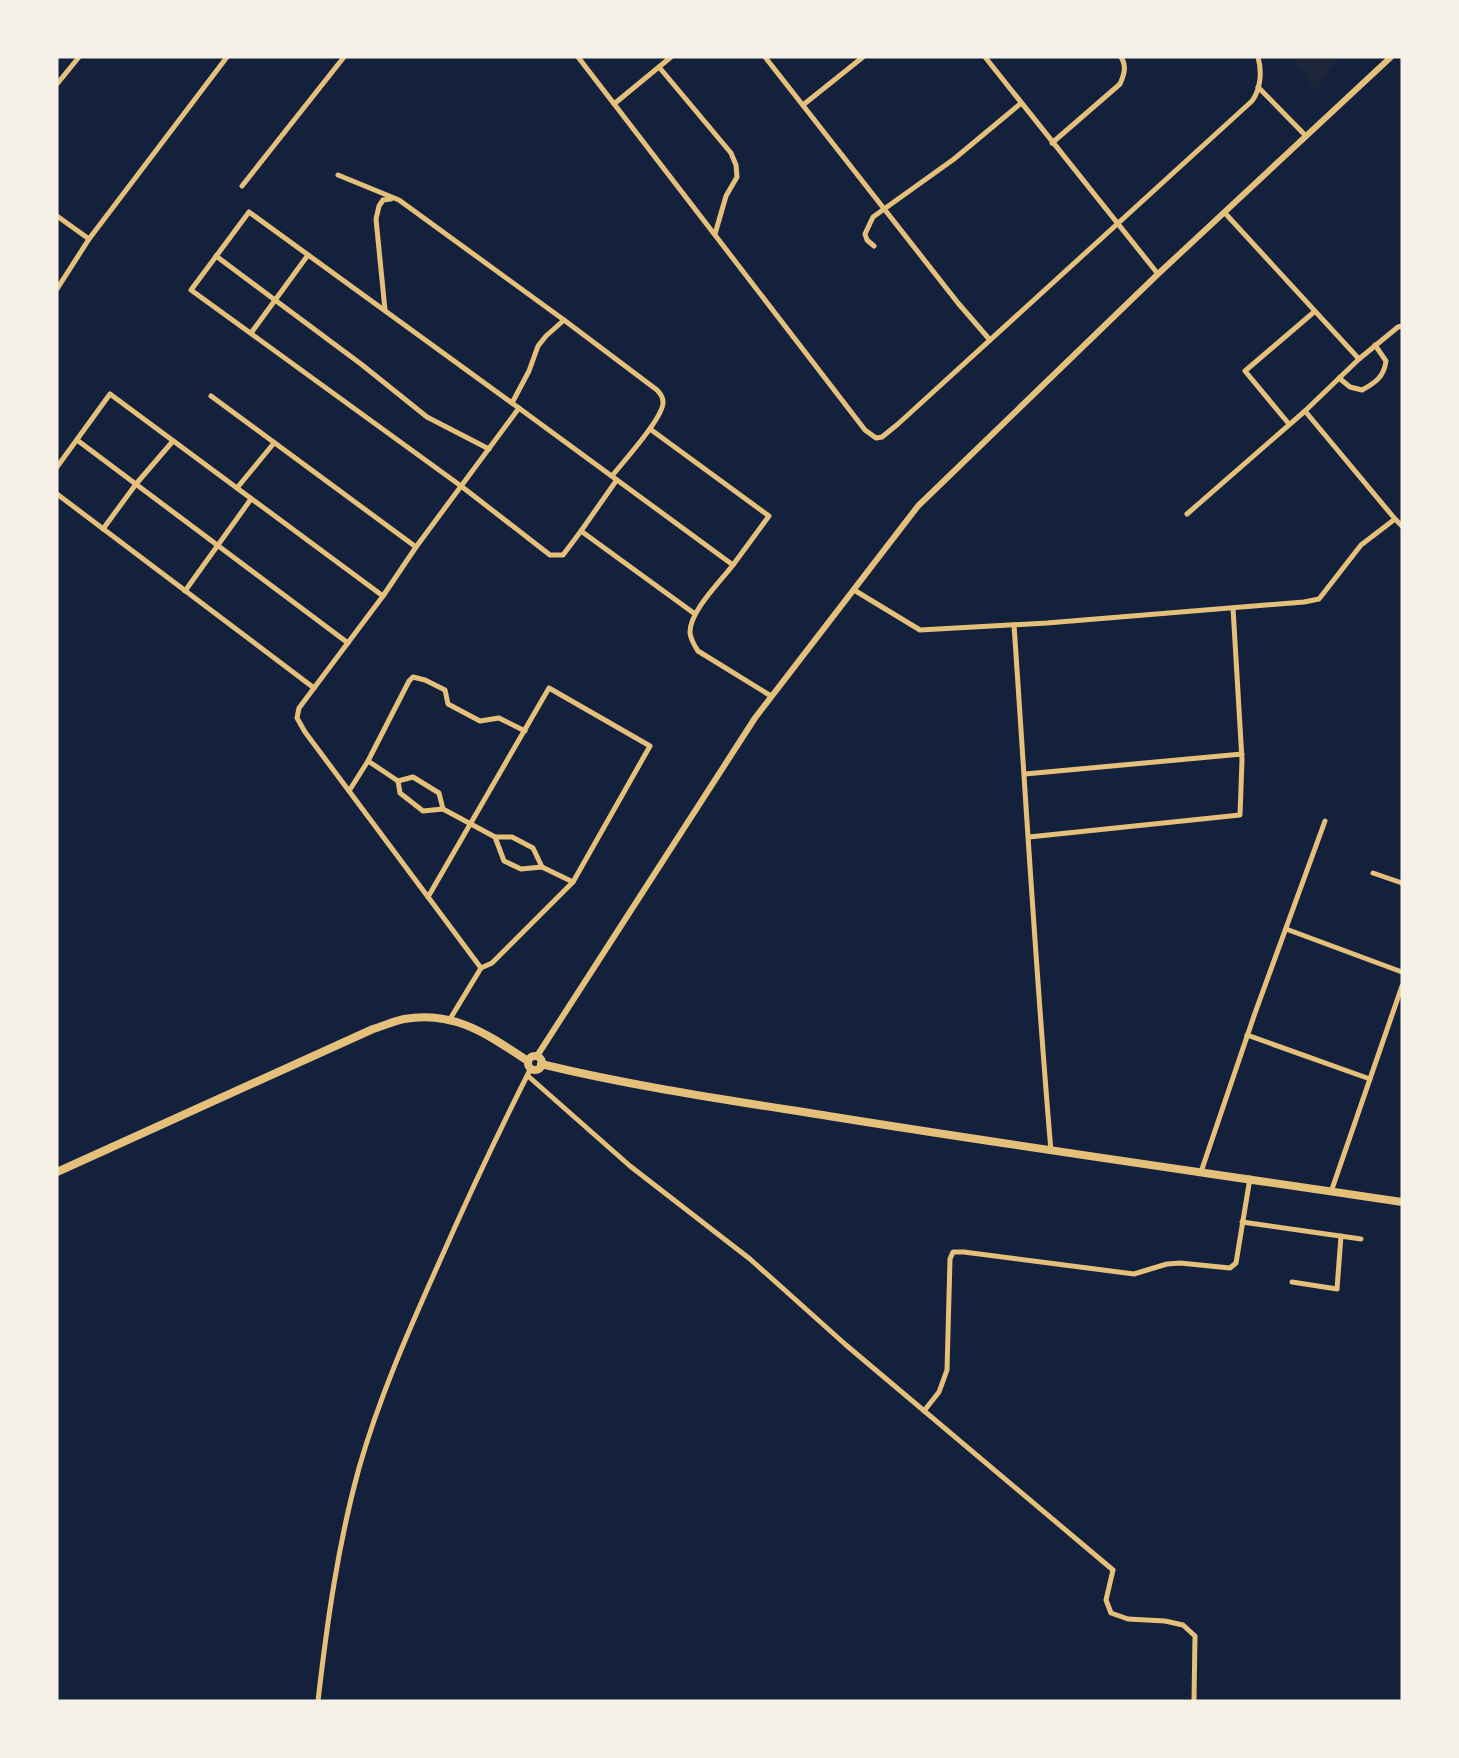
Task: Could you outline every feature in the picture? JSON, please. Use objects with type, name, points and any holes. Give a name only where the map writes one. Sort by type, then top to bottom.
[{"type":"main road","points":[[57,1172],[373,1029],[402,1020],[424,1017],[450,1019],[477,1030],[529,1068],[537,1069],[541,1064],[540,1058],[537,1056],[530,1058],[529,1068]]},
{"type":"main road","points":[[541,1064],[628,1084],[1051,1151],[1402,1202]]},
{"type":"street","points":[[57,84],[79,57]]},
{"type":"street","points":[[57,289],[89,239],[226,57]]},
{"type":"street","points":[[242,186],[344,57]]},
{"type":"street","points":[[578,57],[865,430],[876,438],[882,437],[898,424],[1252,101],[1257,95],[1260,67],[1258,57]]},
{"type":"street","points":[[614,104],[670,57]]},
{"type":"street","points":[[765,57],[990,340]]},
{"type":"street","points":[[803,105],[863,57]]},
{"type":"street","points":[[985,57],[1020,104],[1158,274]]},
{"type":"street","points":[[1052,143],[1120,84],[1125,67],[1121,57]]},
{"type":"street","points":[[537,1056],[755,718],[918,506],[1158,274],[1391,57]]},
{"type":"street","points":[[659,67],[731,153],[736,165],[737,177],[726,196],[715,234]]},
{"type":"street","points":[[1258,87],[1306,136]]},
{"type":"street","points":[[874,246],[865,238],[865,231],[870,220],[954,159],[1020,104]]},
{"type":"street","points":[[338,175],[399,200],[661,394],[663,405],[650,429],[614,478],[563,555],[550,555],[461,486],[191,290],[249,212],[385,310],[614,478],[733,565]]},
{"type":"street","points":[[385,310],[376,219],[383,200],[389,198],[399,200]]},
{"type":"street","points":[[1224,212],[1359,359]]},
{"type":"street","points":[[57,216],[89,239]]},
{"type":"street","points":[[251,333],[308,255]]},
{"type":"street","points":[[216,256],[276,299],[427,417],[489,449]]},
{"type":"street","points":[[1289,424],[1245,371],[1314,312]]},
{"type":"street","points":[[512,403],[530,371],[541,341],[564,320]]},
{"type":"street","points":[[1187,514],[1305,411],[1359,359],[1402,326]]},
{"type":"street","points":[[1339,378],[1350,387],[1362,390],[1371,385],[1385,372],[1386,362],[1376,345]]},
{"type":"street","points":[[57,467],[110,394],[383,596]]},
{"type":"street","points":[[211,396],[416,547]]},
{"type":"street","points":[[481,968],[305,732],[297,718],[299,708],[519,408]]},
{"type":"street","points":[[1305,411],[1402,526]]},
{"type":"street","points":[[650,429],[769,516],[695,614],[690,633],[692,642],[698,651],[771,696]]},
{"type":"street","points":[[77,440],[348,643]]},
{"type":"street","points":[[103,529],[136,484],[173,441]]},
{"type":"street","points":[[237,488],[274,443]]},
{"type":"street","points":[[57,494],[314,688]]},
{"type":"street","points":[[185,591],[251,499]]},
{"type":"street","points":[[854,590],[920,630],[1014,625],[1304,602],[1318,598],[1361,545],[1395,519]]},
{"type":"street","points":[[581,531],[695,614]]},
{"type":"street","points":[[1029,837],[1240,815],[1242,754],[1233,608]]},
{"type":"street","points":[[1014,625],[1036,975],[1051,1151]]},
{"type":"street","points":[[349,791],[368,761],[413,677],[445,690],[448,704],[480,721],[499,718],[525,731]]},
{"type":"street","points":[[428,897],[549,688],[650,746],[573,882],[492,963],[481,968],[450,1019]]},
{"type":"street","points":[[1024,774],[1242,754]]},
{"type":"street","points":[[368,761],[398,782],[400,793],[423,811],[443,809],[495,837],[512,837],[533,848],[542,867]]},
{"type":"street","points":[[398,782],[413,777],[439,793],[443,809]]},
{"type":"street","points":[[1200,1172],[1325,821]]},
{"type":"street","points":[[495,837],[504,861],[521,869],[542,867],[573,882]]},
{"type":"street","points":[[1373,873],[1402,883]]},
{"type":"street","points":[[1286,929],[1402,972]]},
{"type":"street","points":[[1331,1192],[1402,987]]},
{"type":"street","points":[[1247,1035],[1370,1079]]},
{"type":"street","points":[[318,1701],[336,1573],[358,1470],[377,1408],[489,1149],[529,1068],[630,1166],[750,1260],[846,1345],[1113,1570],[1106,1600],[1111,1613],[1128,1619],[1164,1621],[1183,1625],[1195,1636],[1194,1701]]},
{"type":"street","points":[[924,1411],[939,1392],[947,1370],[950,1259],[953,1252],[1134,1274],[1174,1263],[1230,1268],[1236,1263],[1250,1179]]},
{"type":"street","points":[[1242,1222],[1361,1239]]},
{"type":"street","points":[[1292,1282],[1337,1289],[1341,1236]]},
{"type":"shaded area","points":[[1291,57],[1340,57],[1315,90]]}]
